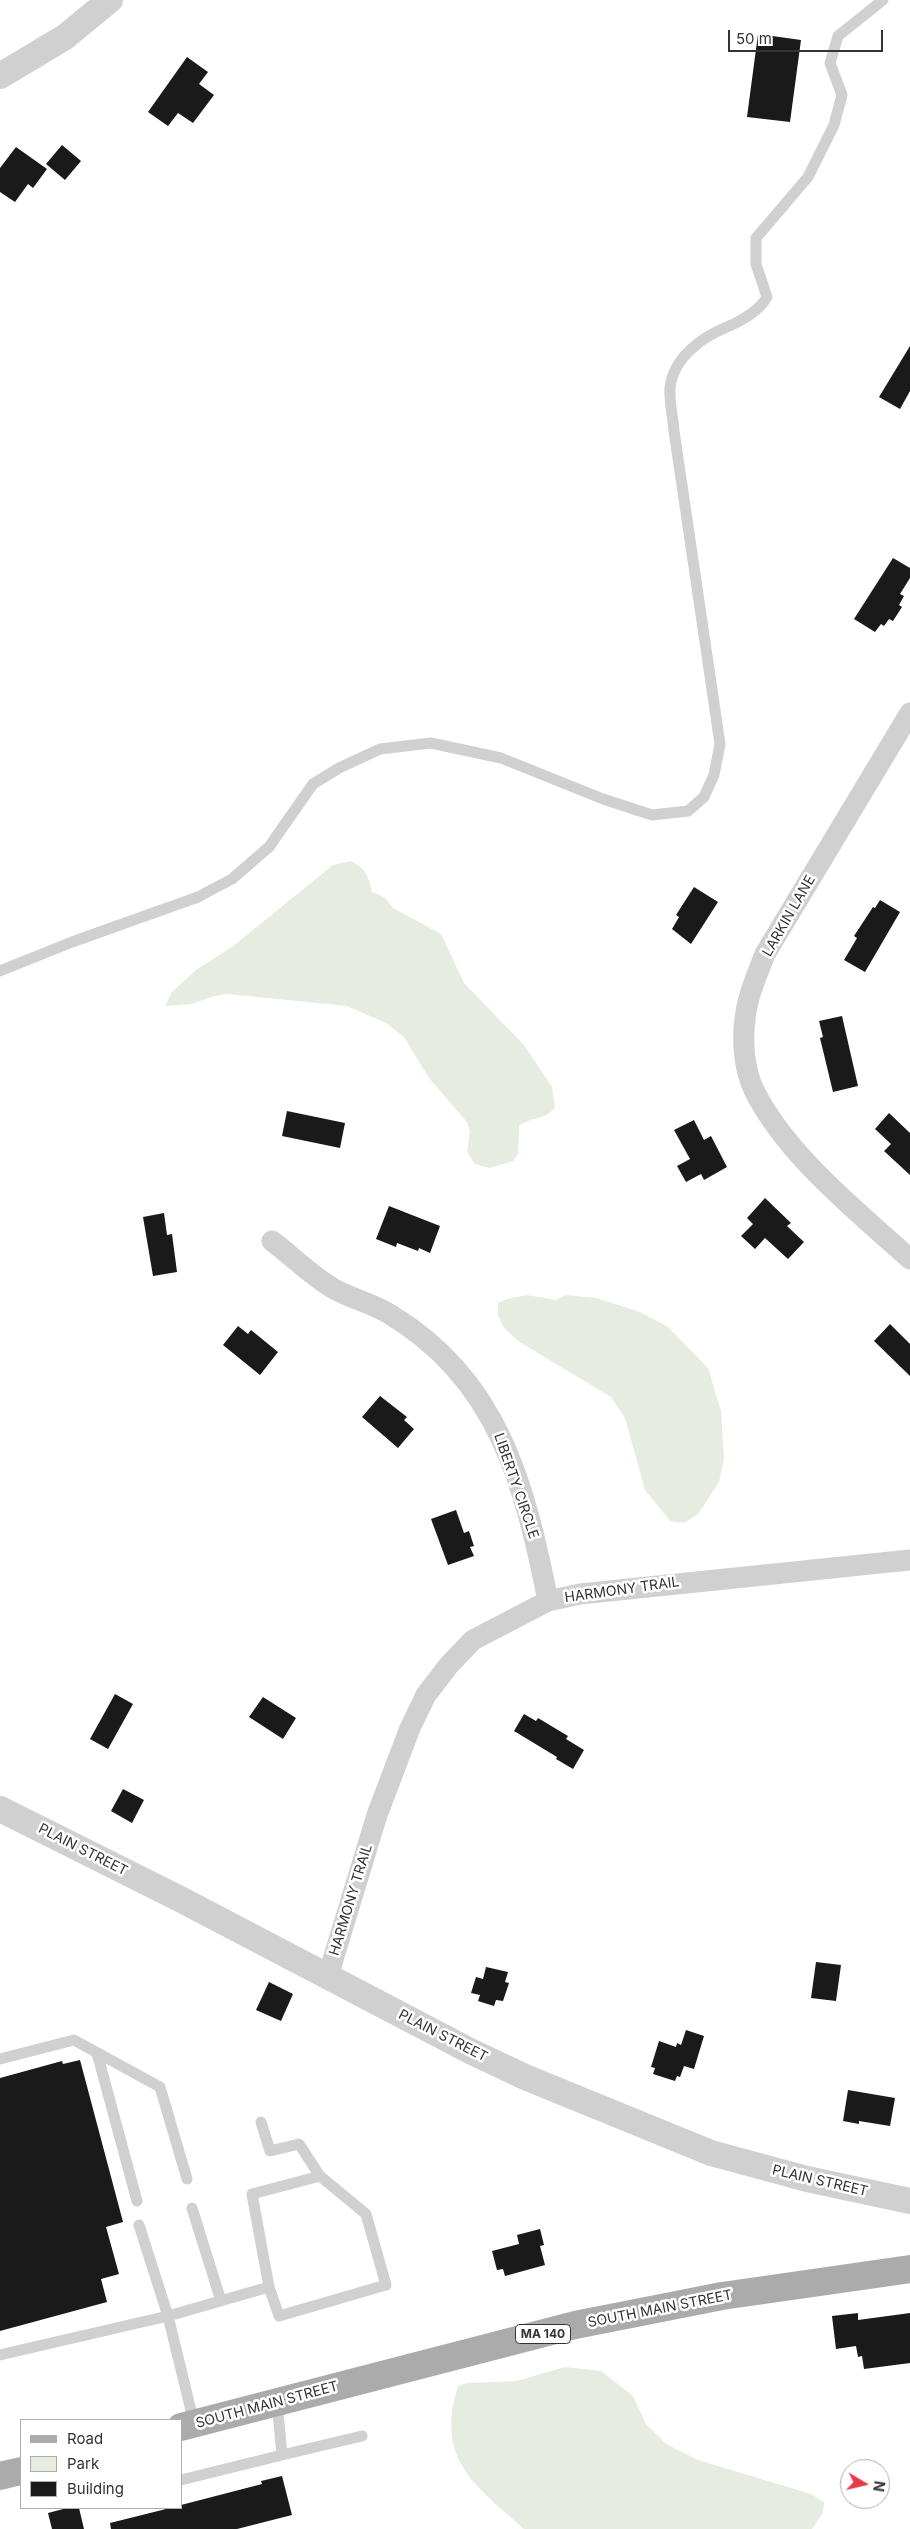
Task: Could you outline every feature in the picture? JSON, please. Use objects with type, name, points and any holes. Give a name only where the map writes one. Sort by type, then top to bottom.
[{"type":"main road","name":"SOUTH MAIN STREET","points":[[188,2425],[575,2326],[722,2296],[910,2269]]},
{"type":"main road","points":[[0,2476],[20,2471]]},
{"type":"street","points":[[0,76],[65,36],[110,0]]},
{"type":"street","name":"LARKIN LANE","points":[[910,712],[765,954],[750,995],[745,1019],[745,1056],[753,1088],[773,1123],[827,1183],[910,1259]]},
{"type":"street","name":"LIBERTY CIRCLE","points":[[272,1241],[334,1289],[390,1314],[435,1347],[480,1396],[504,1442],[532,1522],[548,1601]]},
{"type":"street","name":"HARMONY TRAIL","points":[[328,1976],[377,1815],[410,1728],[426,1695],[449,1665],[473,1640],[548,1601],[632,1587],[910,1560]]},
{"type":"street","name":"PLAIN STREET","points":[[0,1809],[328,1976],[470,2051],[533,2080],[711,2153],[764,2168],[910,2201]]},
{"type":"lane","points":[[0,971],[72,942],[198,897],[232,880],[269,847],[313,784],[339,768],[380,749],[430,743],[500,758],[603,799],[652,815],[688,810],[704,797],[714,775],[720,744],[670,388],[680,360],[709,334],[739,322],[763,304],[766,297],[756,264],[756,238],[808,177],[834,125],[842,95],[830,63],[838,36],[883,0]]},
{"type":"lane","points":[[0,2059],[74,2040],[160,2087],[187,2179]]},
{"type":"lane","points":[[97,2052],[137,2201]]},
{"type":"lane","points":[[261,2122],[270,2151],[299,2144],[320,2176],[366,2214],[386,2285],[279,2316],[269,2287],[252,2194],[320,2176]]},
{"type":"lane","points":[[192,2208],[221,2301]]},
{"type":"lane","points":[[139,2225],[168,2316],[188,2425]]},
{"type":"lane","points":[[0,2355],[168,2316],[269,2287]]},
{"type":"lane","points":[[276,2402],[282,2455]]},
{"type":"lane","points":[[182,2480],[362,2436]]},
{"type":"green space","points":[[350,861],[360,866],[366,873],[372,892],[384,897],[393,908],[441,934],[464,983],[524,1045],[552,1087],[555,1108],[542,1117],[519,1126],[518,1154],[513,1161],[489,1168],[475,1164],[467,1152],[470,1132],[467,1122],[429,1078],[404,1037],[386,1023],[347,1006],[227,994],[214,996],[191,1004],[165,1006],[172,992],[196,970],[232,947],[333,865]]},
{"type":"green space","points":[[527,1295],[556,1300],[566,1295],[596,1298],[640,1312],[668,1327],[708,1368],[721,1411],[724,1459],[719,1482],[698,1514],[684,1523],[670,1521],[645,1490],[625,1418],[611,1397],[518,1341],[504,1328],[498,1315],[498,1303]]},
{"type":"green space","points":[[565,2367],[601,2371],[633,2396],[646,2424],[666,2444],[698,2460],[811,2494],[824,2502],[823,2513],[812,2529],[524,2529],[476,2484],[464,2469],[456,2452],[452,2433],[452,2412],[458,2386],[467,2383],[517,2381]]},
{"type":"building","points":[[758,34],[801,40],[790,122],[747,117]]},
{"type":"building","points":[[187,57],[208,72],[199,84],[214,95],[193,123],[178,113],[168,126],[148,112]]},
{"type":"building","points":[[62,145],[81,161],[65,180],[46,164]]},
{"type":"building","points":[[16,147],[47,169],[33,188],[28,184],[15,202],[0,192],[0,168]]},
{"type":"building","points":[[910,346],[910,391],[900,409],[879,397]]},
{"type":"building","points":[[893,558],[910,568],[910,578],[900,594],[904,596],[899,605],[902,607],[893,621],[889,619],[884,626],[881,624],[875,632],[854,619]]},
{"type":"building","points":[[694,887],[718,902],[691,944],[672,929],[679,917],[676,915]]},
{"type":"building","points":[[880,900],[900,912],[865,972],[844,960],[857,938],[854,936],[873,907],[875,908]]},
{"type":"building","points":[[842,1016],[858,1086],[833,1092],[820,1038],[823,1037],[819,1021]]},
{"type":"building","points":[[287,1111],[345,1123],[340,1148],[282,1136]]},
{"type":"building","points":[[889,1113],[910,1133],[910,1175],[884,1151],[891,1144],[875,1129]]},
{"type":"building","points":[[694,1120],[704,1140],[711,1136],[727,1167],[704,1180],[701,1174],[686,1182],[677,1166],[690,1159],[674,1130]]},
{"type":"building","points":[[765,1198],[791,1223],[787,1226],[804,1242],[788,1259],[765,1238],[755,1249],[741,1236],[753,1224],[747,1218]]},
{"type":"building","points":[[389,1206],[440,1226],[430,1253],[419,1248],[418,1251],[397,1243],[396,1247],[376,1239]]},
{"type":"building","points":[[164,1213],[167,1235],[172,1234],[177,1272],[153,1276],[143,1217]]},
{"type":"building","points":[[890,1324],[910,1344],[910,1376],[874,1341]]},
{"type":"building","points":[[238,1326],[248,1334],[251,1330],[278,1352],[260,1375],[223,1345]]},
{"type":"building","points":[[380,1396],[407,1417],[404,1420],[414,1429],[398,1448],[362,1417]]},
{"type":"building","points":[[456,1510],[464,1533],[469,1531],[474,1546],[470,1547],[474,1556],[448,1565],[431,1519]]},
{"type":"building","points":[[115,1694],[133,1704],[108,1749],[90,1739]]},
{"type":"building","points":[[263,1697],[296,1718],[283,1739],[249,1717]]},
{"type":"building","points":[[524,1714],[536,1721],[538,1718],[568,1736],[566,1739],[584,1750],[573,1769],[514,1731]]},
{"type":"building","points":[[123,1789],[144,1800],[132,1823],[111,1811]]},
{"type":"building","points":[[816,1962],[841,1965],[836,2001],[811,1998]]},
{"type":"building","points":[[486,1967],[508,1972],[505,1982],[509,1983],[503,2001],[496,2000],[494,2006],[478,2001],[480,1995],[471,1993],[476,1977],[483,1979]]},
{"type":"building","points":[[269,1982],[293,1994],[281,2021],[256,2010]]},
{"type":"building","points":[[686,2030],[704,2036],[694,2069],[684,2066],[680,2077],[677,2076],[675,2081],[653,2074],[655,2068],[651,2067],[659,2041],[676,2047],[677,2043],[681,2045]]},
{"type":"building","points":[[80,2060],[123,2222],[106,2227],[119,2274],[101,2279],[107,2302],[0,2331],[0,2078],[62,2061],[63,2064]]},
{"type":"building","points":[[848,2090],[895,2098],[890,2126],[859,2121],[859,2124],[843,2121]]},
{"type":"building","points":[[540,2229],[544,2245],[540,2246],[545,2265],[505,2276],[503,2269],[497,2270],[492,2251],[519,2244],[517,2235]]},
{"type":"building","points":[[858,2313],[858,2320],[910,2313],[910,2363],[864,2369],[862,2356],[858,2357],[856,2346],[836,2349],[832,2316]]},
{"type":"building","points":[[282,2476],[292,2515],[237,2529],[111,2529],[110,2523],[166,2509],[182,2509],[182,2505],[262,2484],[261,2481]]},
{"type":"building","points":[[63,2509],[79,2509],[84,2529],[52,2529],[48,2513]]}]
